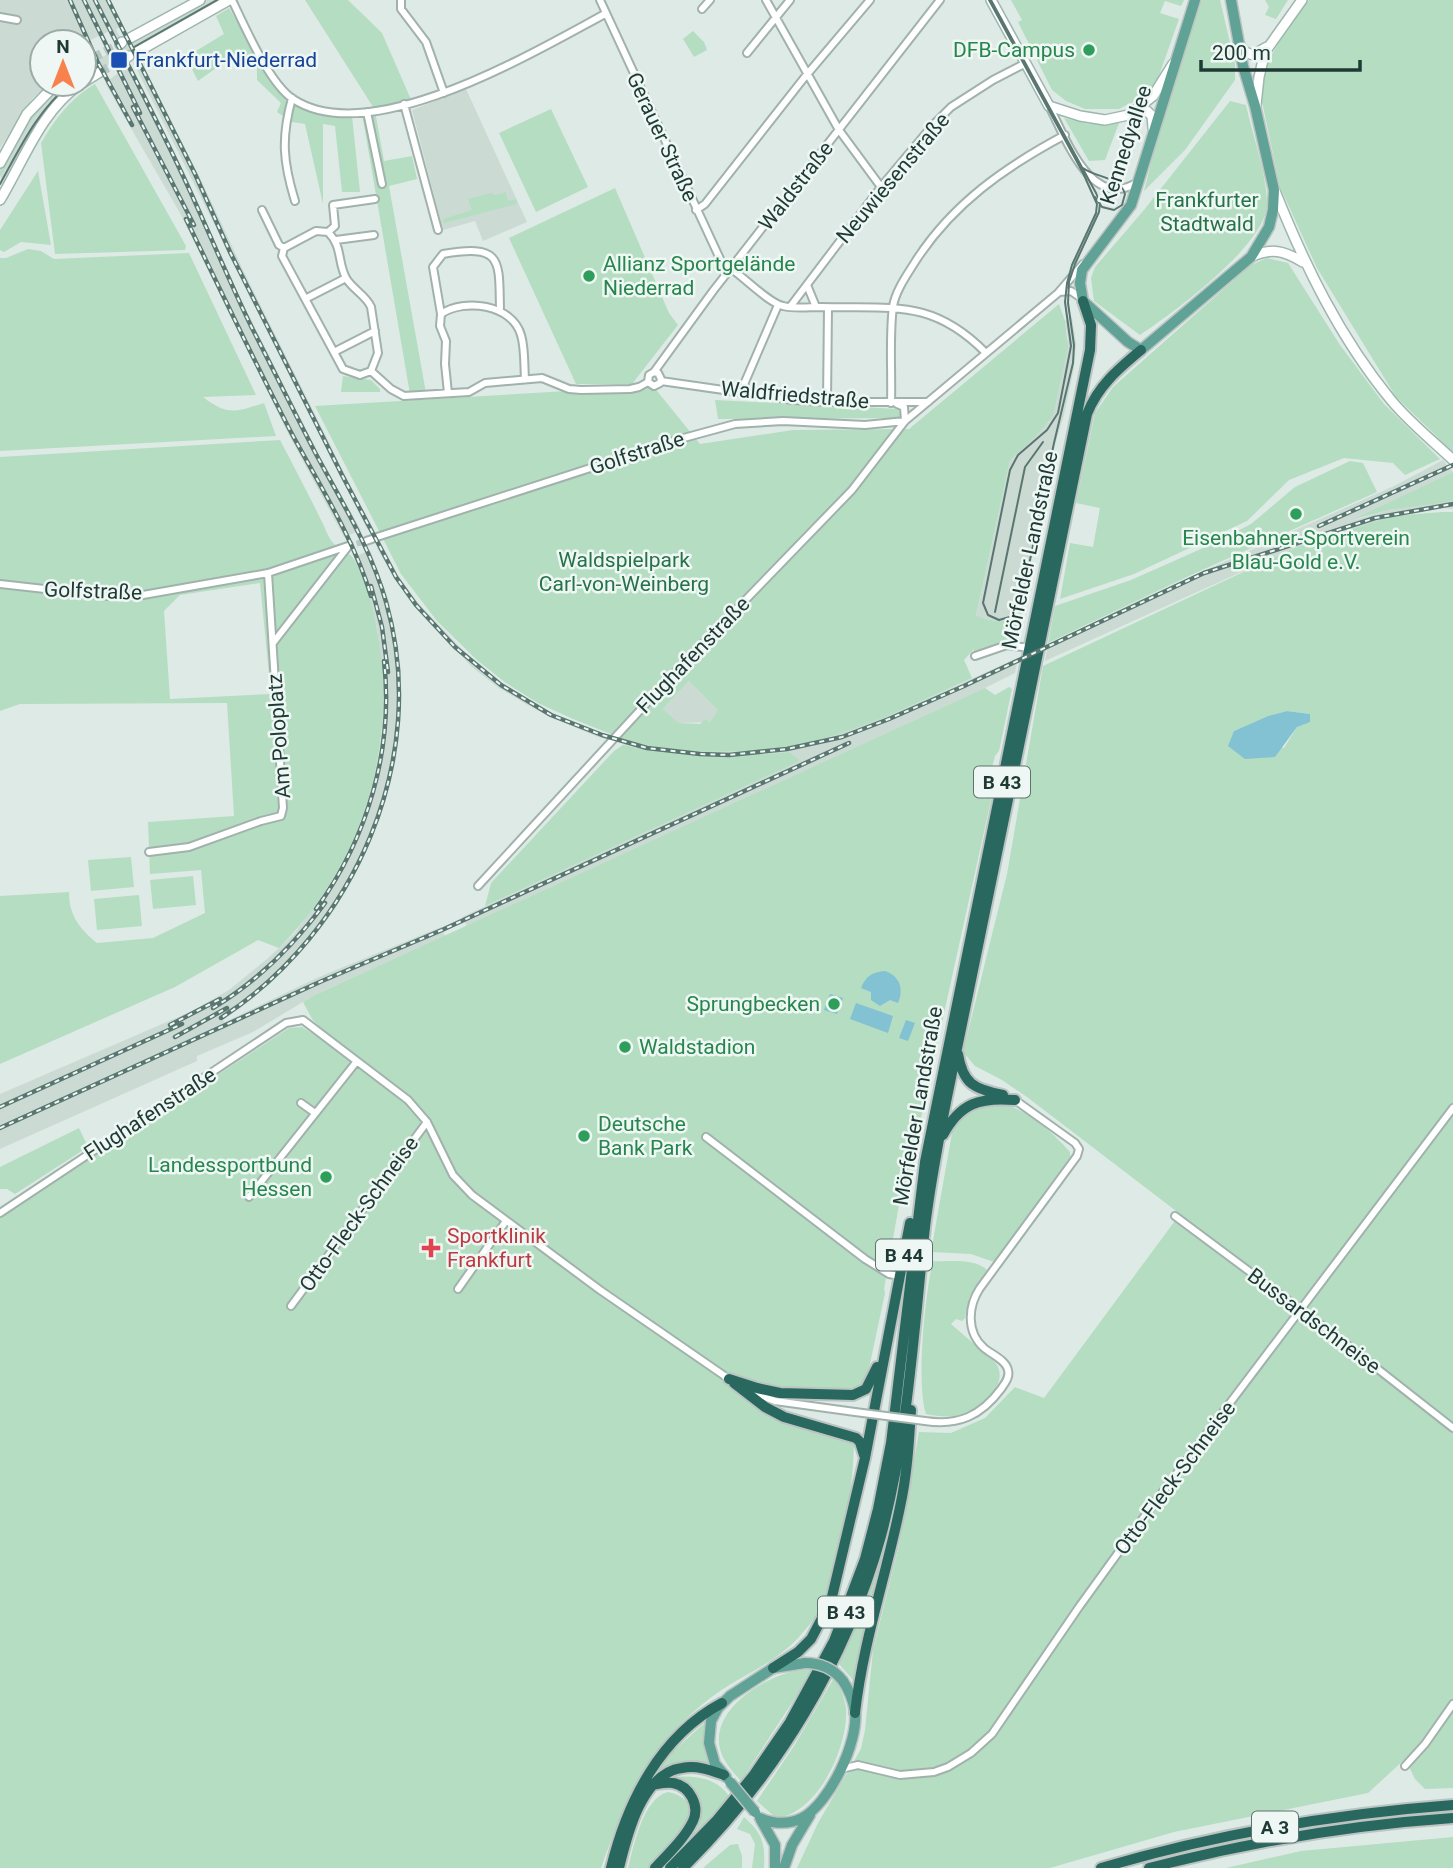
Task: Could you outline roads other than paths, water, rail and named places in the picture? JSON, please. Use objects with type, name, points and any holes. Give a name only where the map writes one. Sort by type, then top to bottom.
[{"type":"highway","name":"Mörfelder Landstraße","points":[[670,1868],[717,1820],[772,1748],[823,1663],[852,1597],[878,1510],[891,1443],[925,1162],[1090,350],[1091,325],[1083,300]]},
{"type":"highway","name":"Mörfelder Landstraße","points":[[686,1868],[746,1800],[810,1705],[842,1644],[881,1534],[897,1458],[910,1373],[937,1147],[1087,414],[1094,396],[1106,380],[1141,349]]},
{"type":"highway","points":[[957,1046],[961,1069],[969,1082],[981,1090],[1015,1100]]},
{"type":"highway","points":[[937,1147],[953,1118],[965,1108],[987,1099],[1015,1100]]},
{"type":"highway","name":"B 44","points":[[773,1668],[804,1647],[827,1610],[865,1458],[925,1162]]},
{"type":"highway","points":[[729,1379],[780,1393],[853,1395],[866,1389],[885,1349]]},
{"type":"highway","name":"B 44","points":[[855,1713],[865,1646],[904,1489],[911,1418],[910,1373]]},
{"type":"highway","points":[[729,1379],[774,1412],[856,1438],[865,1458]]},
{"type":"highway","points":[[611,1868],[625,1818],[653,1767],[686,1729],[707,1711],[722,1703]]},
{"type":"highway","points":[[618,1868],[633,1822],[652,1785],[665,1773],[682,1768],[701,1768],[727,1779]]},
{"type":"highway","points":[[652,1785],[680,1785],[690,1794],[695,1809],[689,1828],[655,1868]]},
{"type":"highway","name":"A 3","points":[[1101,1868],[1249,1831],[1348,1816],[1453,1805]]},
{"type":"highway","name":"A 3","points":[[1149,1868],[1261,1842],[1356,1828],[1453,1818]]},
{"type":"main road","points":[[124,41],[200,0]]},
{"type":"main road","points":[[131,55],[230,0]]},
{"type":"main road","points":[[991,0],[1049,106],[1096,120],[1110,120],[1148,111],[1152,116],[1153,128]]},
{"type":"main road","name":"Kennedyallee","points":[[1083,300],[1081,276],[1088,261],[1127,213],[1195,0]]},
{"type":"main road","name":"B 43","points":[[1141,349],[1251,257],[1269,227],[1274,190],[1229,0]]},
{"type":"main road","points":[[1255,106],[1262,62],[1269,46],[1302,0]]},
{"type":"main road","points":[[1239,44],[1245,52],[1252,55],[1259,54],[1269,46]]},
{"type":"main road","points":[[1129,114],[1153,96],[1174,63]]},
{"type":"main road","points":[[0,163],[27,114],[42,98]]},
{"type":"main road","points":[[0,200],[45,121],[62,98]]},
{"type":"main road","points":[[1274,190],[1303,262],[1334,320],[1392,401],[1453,460]]},
{"type":"main road","points":[[1251,257],[1273,250],[1303,262]]},
{"type":"main road","points":[[1083,300],[1128,342],[1141,349]]},
{"type":"main road","name":"B 44","points":[[722,1703],[773,1668],[805,1663],[829,1668],[843,1681],[851,1697],[855,1713],[850,1748],[841,1769],[792,1845],[784,1868]]},
{"type":"main road","points":[[722,1703],[711,1721],[709,1736],[712,1757],[768,1830],[775,1845],[775,1868]]},
{"type":"main road","points":[[757,1815],[772,1822],[785,1823],[797,1821],[813,1810]]},
{"type":"street","points":[[230,0],[266,65],[292,98],[332,114],[367,112],[444,93],[506,67],[605,14]]},
{"type":"street","points":[[401,0],[401,9],[426,42],[444,93]]},
{"type":"street","name":"Gerauer Straße","points":[[600,0],[721,261],[778,305]]},
{"type":"street","points":[[702,9],[710,0]]},
{"type":"street","points":[[766,0],[839,130],[881,187]]},
{"type":"street","points":[[747,53],[790,0]]},
{"type":"street","points":[[696,210],[705,204],[870,0]]},
{"type":"street","name":"Waldstraße","points":[[654,372],[940,0]]},
{"type":"street","points":[[0,16],[18,20]]},
{"type":"street","name":"Neuwiesenstraße","points":[[790,307],[881,187],[951,107],[1026,63]]},
{"type":"street","points":[[292,98],[285,121],[283,148],[285,170],[295,201]]},
{"type":"street","points":[[404,104],[438,230]]},
{"type":"street","points":[[1049,106],[1084,171],[1096,182],[1115,189],[1126,188],[1138,182]]},
{"type":"street","points":[[367,112],[382,184]]},
{"type":"street","points":[[905,421],[904,407],[893,403],[893,307],[907,275],[926,244],[960,207],[1008,167],[1065,135]]},
{"type":"street","points":[[328,232],[335,226],[333,205],[375,199]]},
{"type":"street","points":[[262,210],[279,245],[284,248]]},
{"type":"street","points":[[316,231],[328,232],[336,240],[346,278],[368,300],[375,331],[378,353],[371,371],[360,374],[343,369],[282,256],[284,248],[316,231]]},
{"type":"street","points":[[336,240],[374,235]]},
{"type":"street","points":[[448,393],[444,364],[446,341],[440,326],[441,314],[433,267],[443,254],[480,251],[491,256],[499,275],[500,311]]},
{"type":"street","name":"Flughafenstraße","points":[[478,886],[667,681],[852,490],[905,421],[1058,293],[1079,267],[1088,261]]},
{"type":"street","points":[[307,299],[346,278]]},
{"type":"street","points":[[807,285],[816,307]]},
{"type":"street","points":[[1058,293],[1071,291],[1083,300]]},
{"type":"street","points":[[744,393],[778,305],[893,307],[922,312],[942,318],[962,330],[986,353]]},
{"type":"street","points":[[441,314],[449,308],[468,306],[483,306],[500,311],[515,323],[521,334],[526,379]]},
{"type":"street","points":[[827,402],[828,307]]},
{"type":"street","points":[[334,352],[375,331]]},
{"type":"street","name":"Waldfriedstraße","points":[[371,371],[391,389],[404,396],[469,392],[485,383],[542,378],[569,389],[581,390],[630,389],[648,382],[654,386],[661,381],[827,402],[930,402]]},
{"type":"street","points":[[648,382],[649,375],[654,372],[660,375],[661,381]]},
{"type":"street","name":"Golfstraße","points":[[372,539],[680,439],[735,424],[783,421],[865,425],[905,421]]},
{"type":"street","name":"Golfstraße","points":[[0,584],[95,595],[144,595],[268,573],[348,546]]},
{"type":"street","name":"Am Poloplatz","points":[[273,643],[348,546]]},
{"type":"street","name":"Am Poloplatz","points":[[149,852],[189,847],[281,816],[284,808],[268,573]]},
{"type":"street","points":[[975,656],[1007,645],[1030,648]]},
{"type":"street","name":"Flughafenstraße","points":[[0,1213],[286,1023],[303,1020]]},
{"type":"street","name":"Otto-Fleck-Schneise","points":[[303,1020],[408,1100],[428,1122],[453,1175],[472,1195],[600,1290],[729,1379],[765,1398],[925,1421],[954,1423],[975,1415],[993,1399],[1006,1382],[1009,1373],[1007,1366],[977,1339],[971,1324],[972,1302],[1073,1163],[1079,1149],[1070,1138],[1015,1100]]},
{"type":"street","points":[[249,1197],[357,1061]]},
{"type":"street","points":[[301,1103],[315,1113]]},
{"type":"street","name":"Otto-Fleck-Schneise","points":[[841,1769],[858,1765],[901,1775],[933,1772],[948,1767],[971,1753],[992,1734],[1079,1607],[1453,1108]]},
{"type":"street","name":"Otto-Fleck-Schneise","points":[[291,1307],[428,1122]]},
{"type":"street","points":[[706,1137],[865,1259],[889,1274],[900,1276]]},
{"type":"street","name":"Bussardschneise","points":[[1175,1216],[1453,1428]]},
{"type":"street","points":[[458,1290],[506,1221]]},
{"type":"street","points":[[1405,1766],[1453,1704]]},
{"type":"street","points":[[850,1748],[858,1765]]},
{"type":"water","points":[[1287,711],[1310,714],[1310,722],[1297,727],[1275,757],[1245,759],[1228,746],[1234,731]]},
{"type":"water","points":[[885,971],[897,980],[901,993],[898,1003],[890,1000],[880,1006],[871,1000],[871,992],[861,988],[870,975]]},
{"type":"water","name":"Sprungbecken","points":[[830,994],[843,998],[837,1014],[824,1010]]},
{"type":"water","points":[[856,1003],[893,1016],[888,1033],[850,1019]]},
{"type":"water","points":[[906,1020],[915,1023],[908,1041],[899,1038]]},
{"type":"tunnel","points":[[98,55],[120,44]]},
{"type":"tunnel","points":[[100,72],[126,58]]},
{"type":"tunnel","points":[[348,546],[366,541]]},
{"type":"tram line","points":[[134,47],[217,0]]},
{"type":"tram line","points":[[989,0],[1083,173],[1097,204],[1096,213],[1072,265],[1067,283],[1065,302],[1071,346],[1058,413],[1047,430],[1018,455],[1010,470],[983,603],[988,615],[999,620],[1013,616],[1021,604],[1073,363],[1069,282],[1099,212],[1100,203],[991,0]]},
{"type":"tram line","points":[[0,184],[22,144],[55,98]]},
{"type":"tram line","points":[[1083,168],[1113,180],[1125,194],[1122,205],[1114,210],[1102,207],[1095,197]]},
{"type":"tram line","points":[[995,612],[1025,467],[1043,442]]},
{"type":"railway","points":[[70,0],[97,61],[132,125]]},
{"type":"railway","points":[[84,0],[140,113]]},
{"type":"railway","points":[[95,0],[179,167],[252,328],[364,545],[386,602],[397,661],[398,721],[389,779],[371,836],[344,889],[310,938],[268,982],[221,1018]]},
{"type":"railway","points":[[108,0],[195,174],[230,252],[396,577],[416,605],[455,647],[501,685],[551,715],[602,735],[647,748],[729,755],[787,749],[842,737],[964,686],[1204,573],[1375,518],[1453,504]]},
{"type":"railway","points":[[133,107],[194,225]]},
{"type":"railway","points":[[186,219],[278,407],[346,533],[371,596]]},
{"type":"railway","points":[[1319,526],[1453,465]]},
{"type":"railway","points":[[371,586],[382,627],[388,672]]},
{"type":"railway","points":[[316,909],[350,853],[373,791],[385,726],[384,661]]},
{"type":"railway","points":[[0,1128],[322,981],[442,930],[849,743]]},
{"type":"railway","points":[[213,1008],[245,986],[274,961],[325,903]]},
{"type":"railway","points":[[170,1025],[220,999]]},
{"type":"railway","points":[[175,1037],[227,1008]]},
{"type":"railway","points":[[0,1107],[182,1024]]},
{"type":"place","name":"DFB-Campus","points":[[1089,50]]},
{"type":"place","name":"Frankfurt-Niederrad","points":[[119,60]]},
{"type":"place","name":"Allianz Sportgelände Niederrad","points":[[589,276]]},
{"type":"place","name":"Eisenbahner-Sportverein Blau-Gold e.V.","points":[[1296,514]]},
{"type":"place","name":"Sprungbecken","points":[[834,1004]]},
{"type":"place","name":"Waldstadion","points":[[625,1047]]},
{"type":"place","name":"Deutsche Bank Park","points":[[584,1136]]},
{"type":"place","name":"Landessportbund Hessen","points":[[326,1177]]},
{"type":"place","name":"Sportklinik Frankfurt","points":[[431,1248]]},
{"type":"park label","name":"Frankfurter Stadtwald","points":[[1207,212]]},
{"type":"park label","name":"Waldspielpark Carl-von-Weinberg","points":[[624,572]]}]
